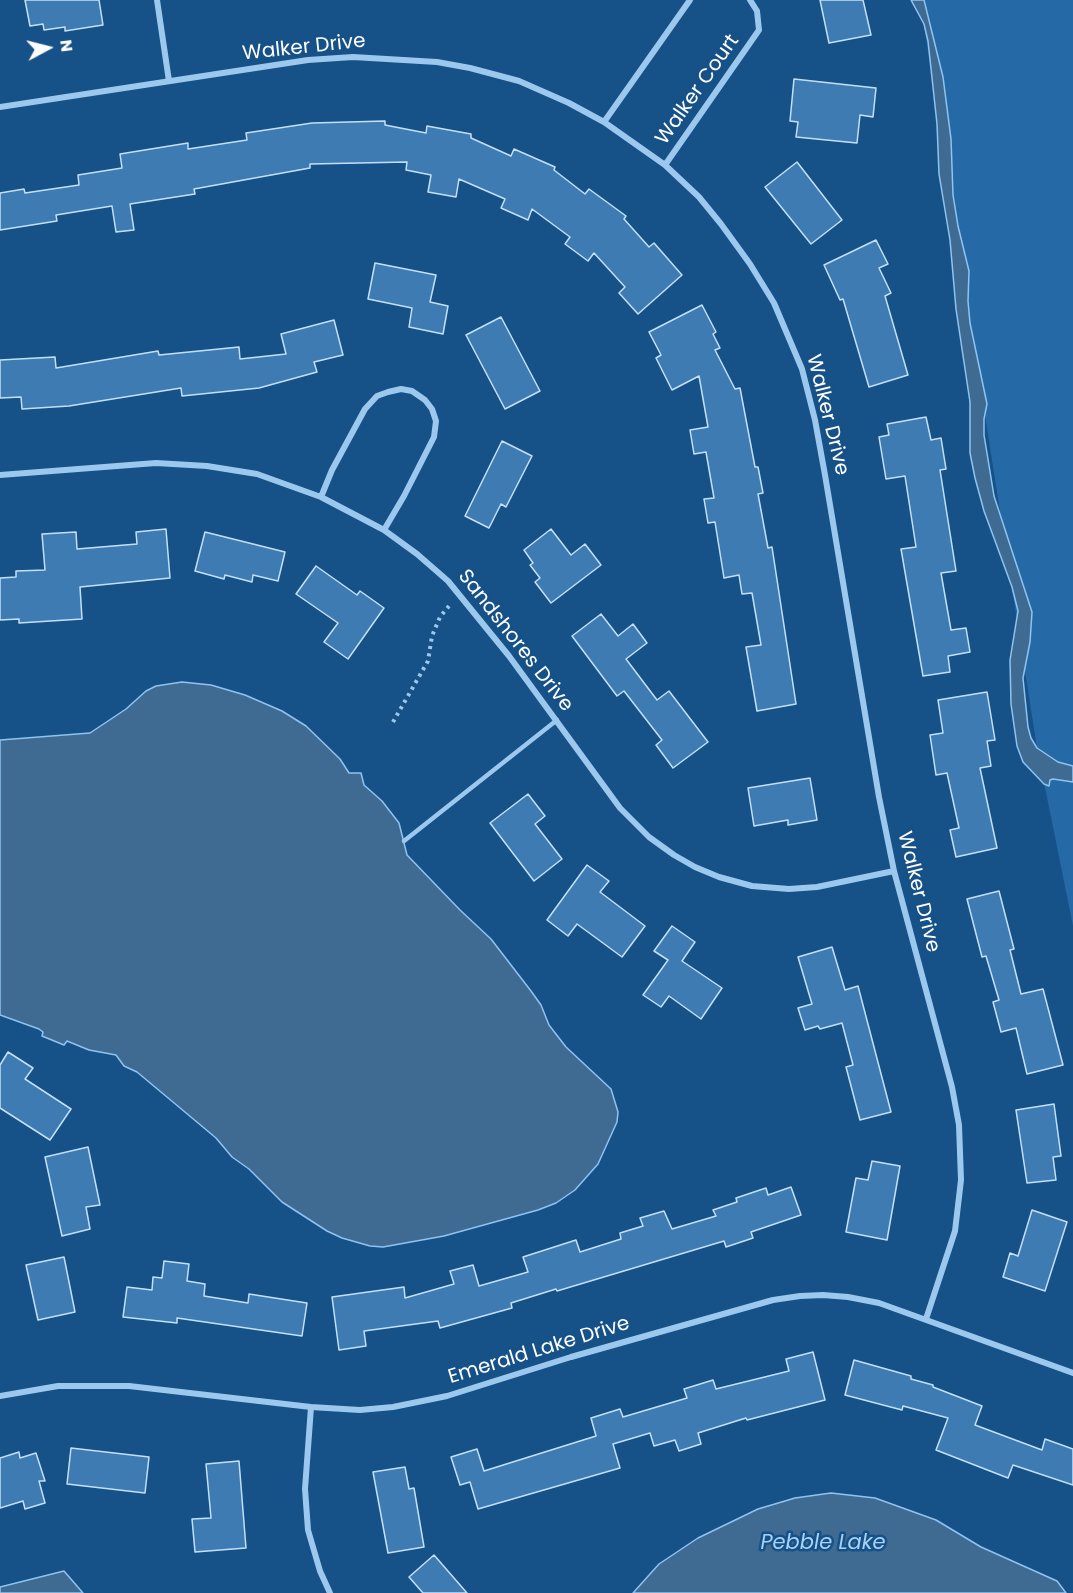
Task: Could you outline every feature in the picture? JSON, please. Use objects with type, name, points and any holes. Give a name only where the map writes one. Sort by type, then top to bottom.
[{"type":"street","points":[[157,0],[169,81]]},
{"type":"street","points":[[604,122],[690,0]]},
{"type":"street","name":"Walker Court","points":[[665,165],[759,30],[757,11],[750,0]]},
{"type":"street","name":"Walker Drive","points":[[0,107],[328,58],[392,58],[437,62],[519,81],[561,99],[604,122],[665,165],[699,197],[750,264],[774,303],[801,369],[815,420],[877,786],[894,871],[952,1087],[962,1152],[961,1188],[955,1231],[926,1319]]},
{"type":"street","points":[[321,497],[365,409],[377,396],[401,389],[412,391],[425,400],[432,410],[436,421],[434,437],[384,530]]},
{"type":"street","name":"Sandshores Drive","points":[[0,475],[156,463],[207,466],[257,474],[321,497],[384,530],[417,554],[458,593],[556,720],[614,800],[637,826],[674,855],[719,877],[752,886],[789,889],[817,887],[894,871]]},
{"type":"street","name":"Emerald Lake Drive","points":[[0,1396],[58,1386],[129,1386],[311,1407],[360,1410],[393,1407],[447,1396],[731,1310],[800,1296],[848,1297],[879,1304],[1073,1373]]},
{"type":"street","points":[[311,1407],[306,1489],[308,1530],[320,1571],[330,1593]]},
{"type":"lane","points":[[404,842],[556,720]]},
{"type":"path","points":[[393,722],[428,661],[432,636],[440,617],[458,593]]},
{"type":"shaded area","points":[[920,0],[1073,0],[1073,926],[1037,748]]},
{"type":"water","points":[[911,0],[924,0],[943,77],[951,139],[953,195],[969,271],[970,323],[987,404],[984,435],[994,496],[1032,612],[1030,642],[1023,678],[1028,727],[1037,748],[1058,762],[1073,766],[1073,782],[1053,779],[1050,780],[1049,786],[1044,784],[1023,762],[1017,746],[1011,704],[1010,660],[1018,611],[1012,587],[984,511],[970,453],[970,402],[956,309],[950,240],[939,174],[937,124],[928,41],[924,24]]},
{"type":"water","points":[[182,682],[211,685],[245,695],[282,711],[306,726],[340,759],[349,773],[361,773],[364,785],[382,801],[399,823],[407,855],[491,939],[541,1005],[549,1025],[566,1047],[611,1089],[618,1112],[617,1122],[598,1164],[575,1190],[556,1203],[538,1210],[444,1236],[383,1247],[370,1246],[342,1238],[282,1202],[249,1169],[232,1157],[216,1138],[137,1072],[124,1066],[116,1055],[89,1050],[67,1041],[64,1045],[42,1036],[43,1032],[39,1029],[0,1015],[0,740],[90,733],[126,709],[146,691],[156,686]]},
{"type":"water","name":"Pebble Lake","points":[[831,1493],[875,1498],[936,1520],[981,1547],[1057,1581],[1066,1593],[633,1593],[659,1564],[698,1538],[758,1509],[795,1498]]},
{"type":"water","points":[[64,1571],[83,1593],[0,1593],[0,1587]]},
{"type":"building","points":[[25,0],[99,0],[103,25],[65,31],[65,27],[44,30],[43,24],[30,26]]},
{"type":"building","points":[[820,0],[863,0],[871,35],[829,43]]},
{"type":"building","points":[[794,79],[876,88],[873,117],[860,115],[857,143],[796,137],[798,122],[790,121]]},
{"type":"building","points":[[385,121],[385,125],[426,133],[427,126],[471,134],[471,138],[511,156],[514,149],[555,167],[554,170],[585,194],[589,189],[626,216],[624,219],[649,247],[654,243],[682,275],[638,314],[619,293],[625,287],[594,253],[588,261],[565,244],[570,237],[532,209],[528,220],[501,208],[505,199],[459,179],[456,197],[428,192],[431,175],[406,170],[407,162],[310,164],[310,168],[194,189],[195,194],[130,204],[134,230],[116,232],[112,206],[56,215],[57,221],[0,230],[0,193],[24,189],[25,193],[79,185],[78,175],[122,168],[120,154],[188,143],[188,149],[247,140],[246,133],[312,123]]},
{"type":"building","points":[[797,162],[842,220],[811,244],[765,187]]},
{"type":"building","points":[[876,240],[888,264],[879,268],[891,293],[885,296],[908,375],[869,387],[843,299],[840,300],[824,265]]},
{"type":"building","points":[[375,263],[436,275],[430,302],[448,306],[443,334],[409,327],[412,308],[368,299]]},
{"type":"building","points":[[702,305],[716,332],[713,334],[720,348],[715,350],[735,389],[740,388],[755,467],[758,467],[763,493],[758,494],[768,548],[772,547],[796,704],[757,711],[746,647],[761,645],[752,593],[742,594],[739,575],[724,578],[715,522],[708,523],[704,499],[714,498],[706,452],[694,454],[690,430],[708,427],[699,376],[672,390],[656,358],[661,355],[649,332]]},
{"type":"building","points":[[501,317],[540,391],[505,409],[466,335]]},
{"type":"building","points":[[334,320],[343,355],[314,362],[317,372],[259,388],[182,396],[181,388],[69,406],[22,409],[21,397],[0,398],[0,360],[55,357],[56,368],[158,351],[159,355],[239,347],[240,359],[286,354],[281,334]]},
{"type":"building","points":[[926,417],[931,440],[941,438],[946,469],[940,470],[956,571],[941,573],[951,630],[966,628],[970,652],[948,656],[950,672],[923,676],[901,549],[916,547],[905,476],[886,479],[879,437],[889,435],[887,424]]},
{"type":"building","points":[[502,441],[532,456],[506,507],[501,504],[489,528],[465,516]]},
{"type":"building","points":[[166,529],[170,578],[80,587],[82,619],[19,623],[19,619],[0,620],[0,578],[16,577],[16,571],[45,570],[42,534],[76,532],[77,549],[137,544],[136,532]]},
{"type":"building","points":[[551,529],[571,555],[585,544],[601,565],[551,603],[535,582],[540,578],[530,565],[533,563],[524,550]]},
{"type":"building","points":[[205,532],[285,552],[278,581],[253,575],[252,582],[225,575],[224,579],[195,571]]},
{"type":"building","points":[[316,566],[357,595],[360,591],[384,608],[348,659],[324,642],[338,623],[296,594]]},
{"type":"building","points":[[601,614],[618,636],[633,624],[647,643],[626,659],[657,700],[669,691],[708,742],[673,768],[656,745],[662,740],[624,691],[617,696],[572,636]]},
{"type":"building","points":[[987,692],[995,740],[987,741],[991,766],[980,768],[997,848],[956,857],[950,830],[959,828],[947,773],[936,775],[930,735],[943,733],[938,700]]},
{"type":"building","points":[[810,778],[817,820],[788,825],[788,820],[754,826],[748,788]]},
{"type":"building","points":[[528,794],[545,816],[535,824],[562,859],[534,881],[490,823]]},
{"type":"building","points":[[587,865],[609,881],[600,892],[645,926],[622,957],[577,924],[568,936],[547,920]]},
{"type":"building","points":[[999,891],[1014,949],[1010,950],[1021,994],[1043,989],[1063,1065],[1027,1074],[1016,1028],[1001,1032],[993,1002],[999,1000],[986,956],[982,957],[967,899]]},
{"type":"building","points":[[672,926],[695,942],[682,961],[722,988],[701,1019],[669,996],[661,1007],[643,995],[668,960],[654,951]]},
{"type":"building","points":[[832,947],[845,990],[858,986],[891,1112],[860,1120],[846,1067],[853,1065],[842,1023],[820,1029],[818,1026],[805,1030],[798,1008],[812,1004],[798,957]]},
{"type":"building","points":[[8,1052],[33,1068],[25,1079],[71,1109],[50,1140],[0,1108],[0,1065]]},
{"type":"building","points":[[1054,1104],[1061,1156],[1053,1157],[1056,1180],[1027,1183],[1016,1110]]},
{"type":"building","points":[[88,1147],[100,1205],[86,1207],[90,1229],[62,1236],[45,1157]]},
{"type":"building","points":[[872,1161],[900,1166],[887,1240],[846,1232],[856,1178],[868,1180]]},
{"type":"building","points":[[791,1187],[801,1215],[751,1232],[753,1238],[726,1247],[724,1241],[557,1291],[556,1289],[511,1303],[512,1308],[440,1328],[438,1321],[364,1331],[366,1346],[339,1350],[332,1297],[404,1287],[405,1298],[454,1284],[450,1271],[473,1265],[479,1286],[528,1272],[523,1257],[576,1240],[580,1252],[621,1239],[620,1233],[643,1226],[640,1218],[664,1211],[672,1229],[716,1216],[713,1210],[737,1202],[736,1198],[766,1188],[768,1195]]},
{"type":"building","points":[[1032,1210],[1067,1222],[1045,1291],[1003,1277],[1010,1253],[1018,1256]]},
{"type":"building","points":[[64,1257],[75,1312],[38,1320],[26,1265]]},
{"type":"building","points":[[164,1261],[189,1264],[187,1281],[205,1284],[204,1296],[248,1303],[249,1294],[307,1303],[302,1336],[177,1318],[177,1323],[123,1317],[127,1287],[152,1290],[153,1277],[162,1278]]},
{"type":"building","points":[[813,1352],[825,1400],[747,1420],[746,1418],[698,1433],[701,1444],[679,1451],[675,1440],[654,1446],[650,1433],[613,1444],[620,1468],[478,1509],[470,1482],[460,1485],[451,1457],[477,1449],[484,1471],[596,1436],[591,1418],[620,1409],[623,1417],[687,1398],[684,1389],[713,1380],[716,1389],[789,1371],[786,1359]]},
{"type":"building","points":[[854,1360],[911,1376],[911,1379],[933,1385],[933,1387],[982,1406],[975,1425],[1042,1450],[1045,1439],[1073,1449],[1073,1485],[1013,1465],[1008,1478],[936,1450],[948,1418],[903,1406],[902,1410],[845,1395]]},
{"type":"building","points":[[71,1448],[149,1457],[145,1493],[67,1484]]},
{"type":"building","points":[[19,1452],[20,1458],[36,1453],[45,1481],[39,1481],[45,1503],[25,1509],[23,1501],[0,1508],[0,1458]]},
{"type":"building","points":[[239,1461],[246,1548],[195,1552],[192,1519],[211,1518],[206,1464]]},
{"type":"building","points":[[405,1467],[409,1489],[414,1488],[424,1547],[388,1553],[373,1472]]},
{"type":"building","points":[[434,1555],[467,1593],[423,1593],[409,1577]]}]
